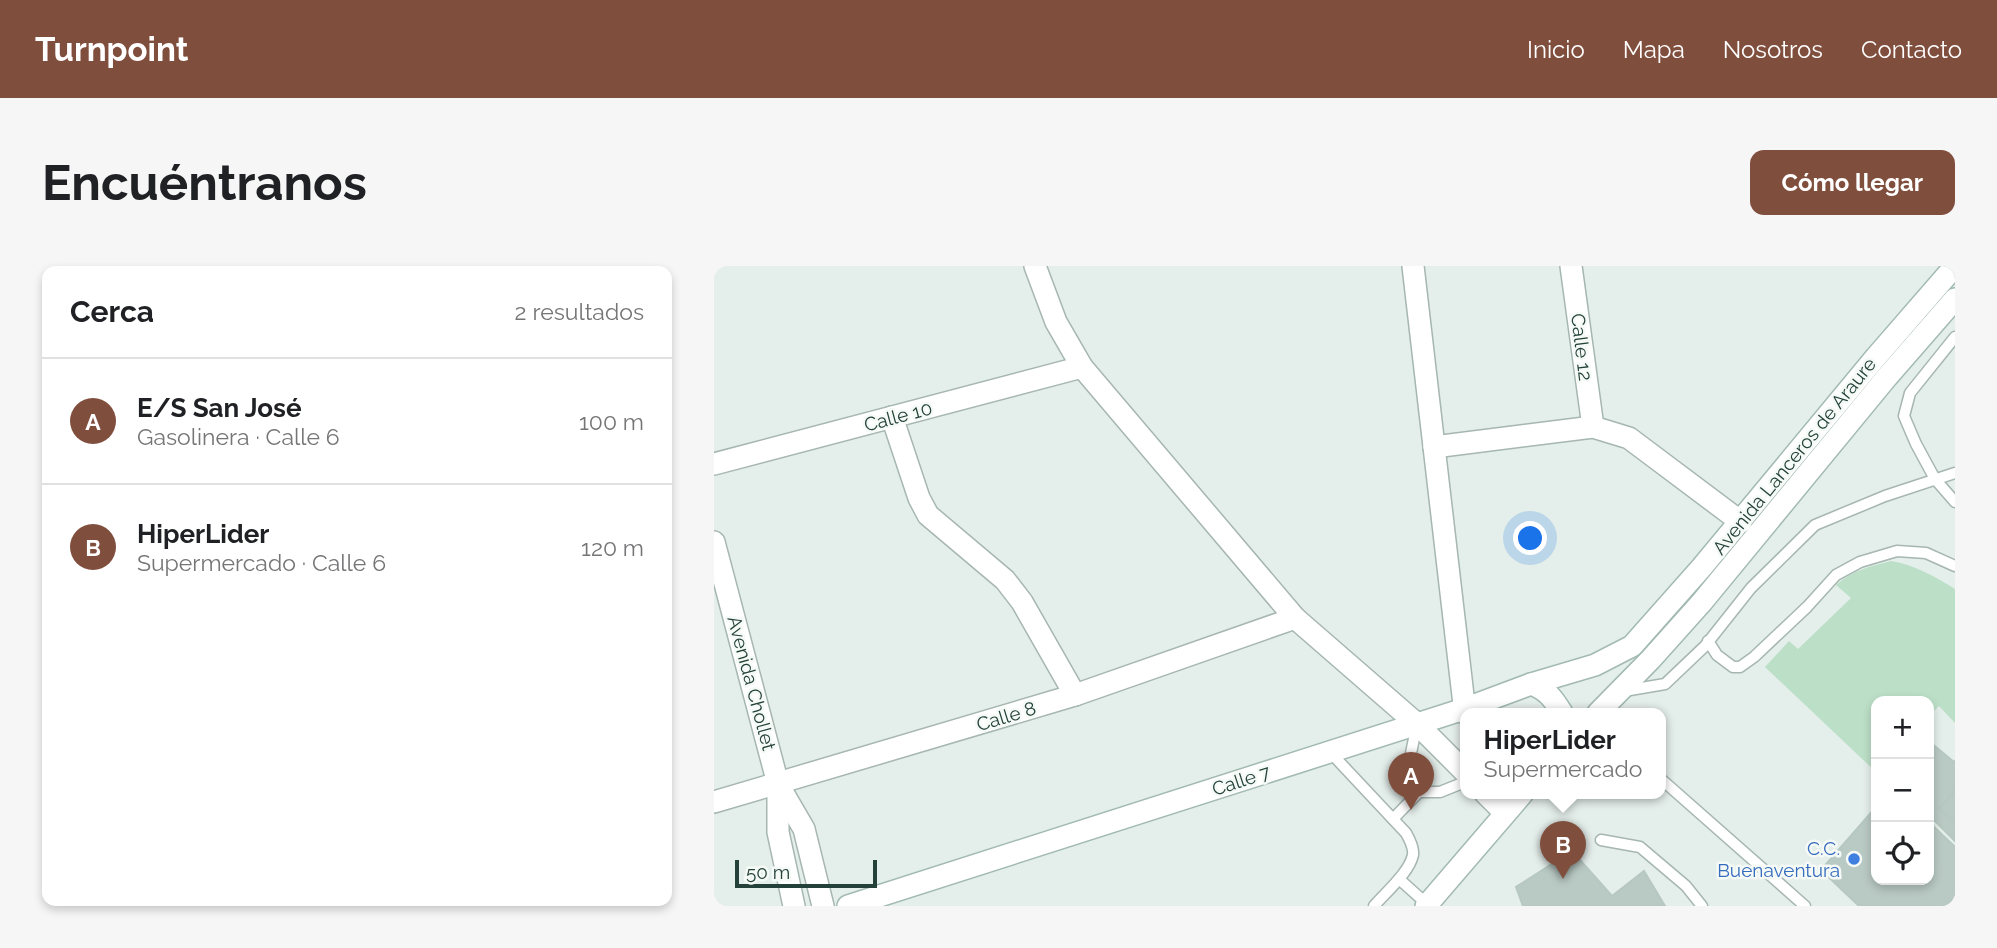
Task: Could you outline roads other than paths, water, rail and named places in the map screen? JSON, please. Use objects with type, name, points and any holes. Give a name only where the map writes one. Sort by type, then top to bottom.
[{"type":"street","points":[[1035,266],[1056,322],[1082,367],[1295,618],[1418,724],[1460,767]]},
{"type":"street","points":[[1413,266],[1465,708]]},
{"type":"street","name":"Calle 12","points":[[1572,266],[1593,427]]},
{"type":"street","name":"Avenida Lanceros de Araure","points":[[1632,646],[1741,522],[1875,357],[1955,266]]},
{"type":"street","name":"Avenida Lanceros de Araure","points":[[1603,708],[1702,602],[1887,377],[1955,299]]},
{"type":"street","name":"Calle 10","points":[[714,464],[1082,367]]},
{"type":"street","points":[[892,417],[919,498],[928,515],[1005,580],[1022,602],[1075,695]]},
{"type":"street","points":[[1434,447],[1593,427],[1629,438],[1741,522]]},
{"type":"street","name":"Avenida Chollet","points":[[714,542],[778,784],[778,832],[794,906]]},
{"type":"street","name":"Calle 8","points":[[714,802],[1075,695],[1295,618]]},
{"type":"street","name":"Calle 7","points":[[1472,708],[1531,684],[1595,665],[1632,646]]},
{"type":"street","points":[[1531,684],[1544,689],[1559,708]]},
{"type":"street","name":"Calle 7","points":[[848,906],[1460,712]]},
{"type":"street","name":"Avenida Chollet","points":[[778,784],[804,829],[823,906]]},
{"type":"street","points":[[1491,799],[1505,813]]},
{"type":"street","points":[[1427,905],[1518,799]]},
{"type":"lane","points":[[1955,338],[1910,393],[1904,416],[1936,479],[1955,502]]},
{"type":"lane","points":[[1617,692],[1665,684],[1708,641],[1751,589],[1815,525],[1885,496],[1955,473]]},
{"type":"lane","points":[[1708,641],[1717,655],[1733,667],[1740,667],[1755,657],[1836,575],[1860,562],[1897,551],[1926,553],[1955,566]]},
{"type":"lane","points":[[1418,724],[1410,758],[1419,792]]},
{"type":"lane","points":[[1330,752],[1406,833],[1413,853],[1399,879],[1374,906]]},
{"type":"lane","points":[[1666,783],[1805,906]]},
{"type":"lane","points":[[1393,819],[1419,792],[1440,792],[1460,784]]},
{"type":"lane","points":[[1601,840],[1640,847],[1686,886],[1702,906]]},
{"type":"lane","points":[[1399,879],[1427,905]]},
{"type":"place","name":"E/S San José","points":[[1411,810]]},
{"type":"place","name":"C.C. Buenaventura","points":[[1854,859]]},
{"type":"place","name":"HiperLider","points":[[1563,879]]}]
